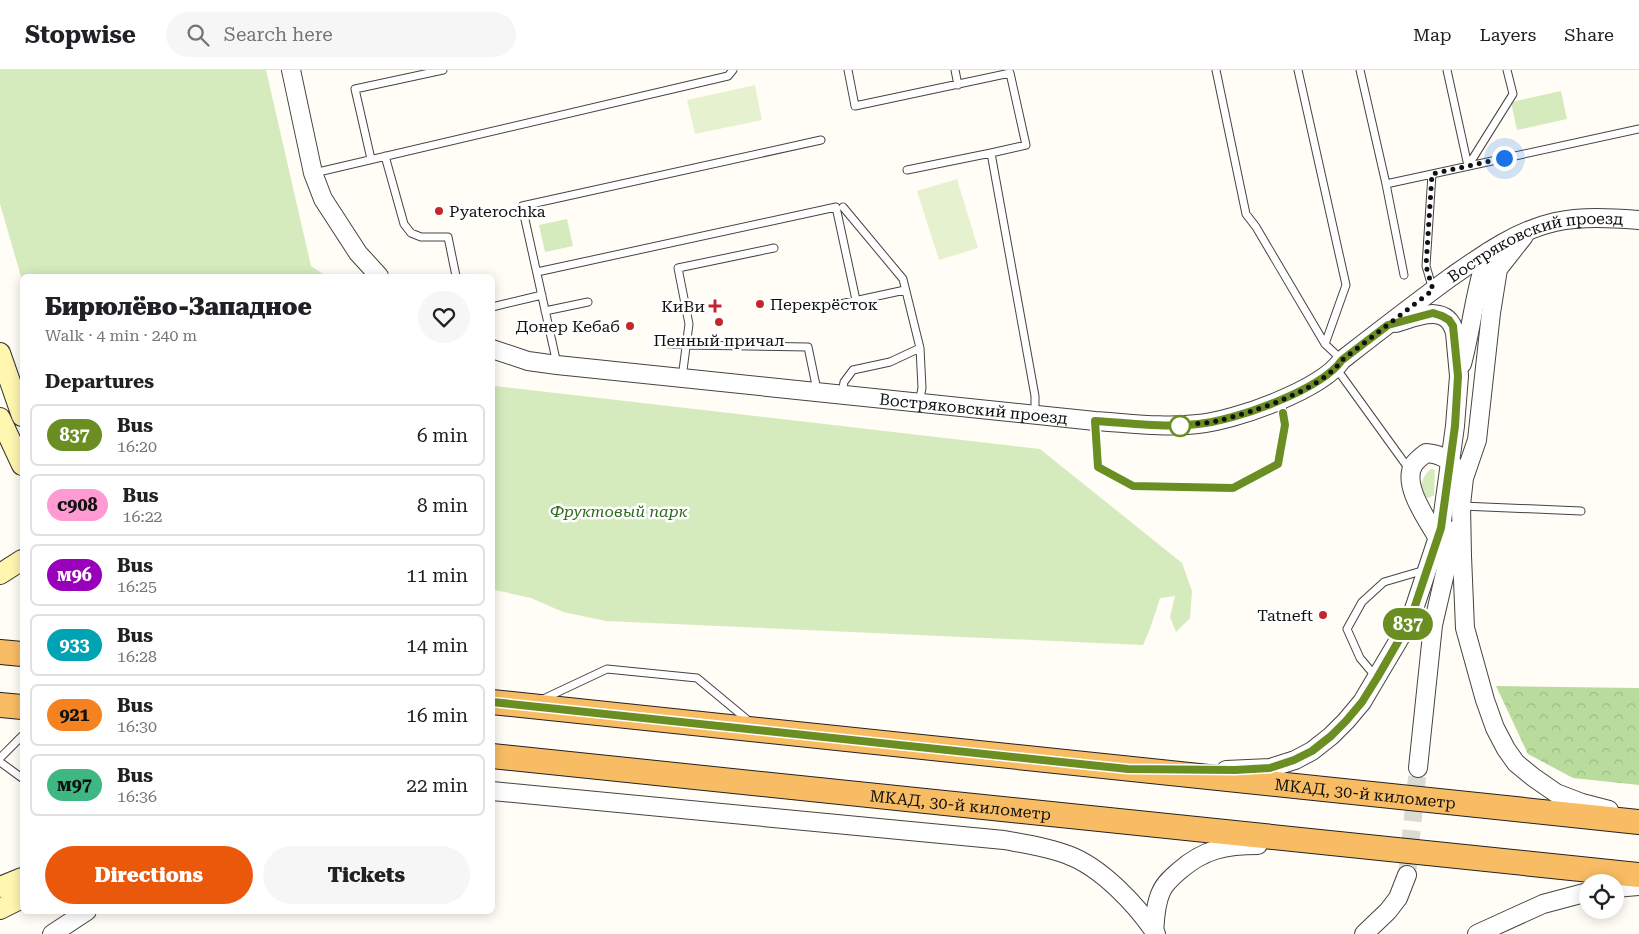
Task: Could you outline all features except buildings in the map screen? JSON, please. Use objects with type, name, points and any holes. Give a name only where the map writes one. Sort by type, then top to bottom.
[{"type":"highway","points":[[0,652],[20,654]]},
{"type":"highway","name":"МКАД, 30-й километр","points":[[495,702],[1639,822]]},
{"type":"highway","points":[[0,705],[20,707]]},
{"type":"highway","name":"МКАД, 30-й километр","points":[[495,756],[1639,875]]},
{"type":"main road","points":[[0,353],[20,410]]},
{"type":"main road","points":[[0,418],[20,462]]},
{"type":"main road","points":[[0,574],[20,561]]},
{"type":"main road","points":[[0,887],[20,879]]},
{"type":"main road","points":[[0,909],[20,899]]},
{"type":"street","points":[[291,70],[313,173],[323,199],[358,253],[377,274]]},
{"type":"street","name":"Востряковский проезд","points":[[495,350],[528,361],[557,365],[842,395],[1095,421],[1172,426],[1200,424],[1221,420],[1281,400],[1310,386],[1433,290],[1476,268],[1488,252],[1515,237],[1557,222],[1609,218],[1639,220]]},
{"type":"street","points":[[1418,768],[1433,625],[1461,506],[1464,478],[1477,440],[1491,313],[1498,269],[1528,231]]},
{"type":"street","points":[[1476,268],[1488,285],[1488,300],[1491,313]]},
{"type":"street","points":[[1458,376],[1468,340],[1476,268]]},
{"type":"street","points":[[1128,769],[1235,770],[1270,768],[1294,760],[1312,751],[1331,736],[1362,702],[1377,678],[1410,621],[1441,528],[1455,426],[1458,376],[1455,333],[1449,320],[1433,313],[1388,325]]},
{"type":"street","points":[[1437,604],[1440,558],[1437,537],[1413,493],[1410,482],[1411,470],[1415,462],[1426,453],[1438,454],[1449,461],[1464,478]]},
{"type":"street","points":[[1461,506],[1465,628],[1485,700],[1495,728],[1506,749],[1516,763],[1533,778],[1556,792],[1582,803],[1639,817]]},
{"type":"street","points":[[495,790],[1004,840],[1043,848],[1069,855],[1094,869],[1135,908],[1155,933]]},
{"type":"street","points":[[1155,933],[1156,908],[1161,891],[1165,885],[1185,866],[1201,855],[1217,848],[1261,844],[1383,848]]},
{"type":"street","points":[[1364,934],[1388,911],[1398,898],[1407,875]]},
{"type":"street","points":[[1624,887],[1639,886]]},
{"type":"street","points":[[1477,934],[1543,904],[1579,894]]},
{"type":"street","points":[[52,934],[82,914]]},
{"type":"lane","points":[[371,159],[355,89],[443,70]]},
{"type":"lane","points":[[313,173],[728,76],[733,70]]},
{"type":"lane","points":[[848,70],[855,106],[1010,73],[1026,145],[907,170]]},
{"type":"lane","points":[[955,70],[958,85]]},
{"type":"lane","points":[[1216,70],[1246,214],[1325,344],[1411,470]]},
{"type":"lane","points":[[1298,70],[1346,285],[1325,344]]},
{"type":"lane","points":[[1360,70],[1404,275]]},
{"type":"lane","points":[[1447,70],[1468,166]]},
{"type":"lane","points":[[1468,166],[1513,94],[1507,70]]},
{"type":"lane","points":[[1386,184],[1639,129]]},
{"type":"lane","points":[[557,365],[522,206],[821,140]]},
{"type":"lane","points":[[991,153],[1035,396],[1035,415]]},
{"type":"lane","points":[[386,156],[404,224],[411,234],[420,237],[448,237],[456,274]]},
{"type":"lane","points":[[1432,174],[1426,266],[1433,290]]},
{"type":"lane","points":[[536,272],[836,207],[856,300]]},
{"type":"lane","points":[[843,207],[903,279],[920,348],[922,388],[919,403]]},
{"type":"lane","points":[[682,378],[689,324],[678,268],[774,248]]},
{"type":"lane","points":[[831,306],[905,290]]},
{"type":"lane","points":[[495,306],[542,295]]},
{"type":"lane","points":[[545,312],[588,302]]},
{"type":"lane","points":[[658,343],[808,347],[817,392]]},
{"type":"lane","points":[[842,395],[844,382],[853,370],[890,362],[920,348]]},
{"type":"lane","points":[[1095,421],[1098,467],[1133,486],[1233,488],[1278,464],[1285,425],[1281,400]]},
{"type":"lane","points":[[1461,506],[1581,511]]},
{"type":"lane","points":[[1377,678],[1360,658],[1347,629],[1362,602],[1384,582],[1428,569]]},
{"type":"lane","points":[[526,707],[607,670],[697,678],[760,731]]},
{"type":"lane","points":[[20,738],[0,760],[20,776]]},
{"type":"green space","points":[[0,70],[266,70],[311,266],[323,274],[20,274],[0,204]]},
{"type":"green space","points":[[755,85],[762,120],[695,134],[687,100]]},
{"type":"green space","points":[[1561,91],[1567,119],[1517,130],[1511,102]]},
{"type":"green space","points":[[957,179],[978,248],[939,260],[917,191]]},
{"type":"green space","points":[[567,219],[573,246],[545,252],[539,225]]},
{"type":"green space","name":"Фруктовый парк","points":[[495,386],[1040,449],[1182,563],[1192,591],[1190,618],[1176,632],[1170,617],[1175,596],[1160,598],[1143,645],[606,621],[563,612],[531,598],[495,590]]},
{"type":"green space","points":[[1431,469],[1435,470],[1434,495],[1429,498],[1424,497],[1422,493],[1422,482],[1425,475]]},
{"type":"green space","points":[[1496,686],[1639,688],[1639,785],[1573,778],[1528,754]]},
{"type":"tunnel","points":[[1407,875],[1418,768]]},
{"type":"bus line","name":"837","points":[[495,702],[1128,769],[1235,770],[1270,768],[1294,760],[1312,751],[1331,736],[1362,702],[1410,621],[1441,528],[1455,426],[1458,376],[1453,326],[1449,320],[1433,313],[1388,325],[1342,360],[1336,368],[1310,386],[1281,400],[1221,420],[1172,426],[1095,421],[1098,467],[1133,486],[1233,488],[1278,464],[1285,425],[1283,413]]},
{"type":"place","name":"Pyaterochka","points":[[439,211]]},
{"type":"place","name":"Перекрёсток","points":[[760,304]]},
{"type":"place","name":"КиВи","points":[[715,306]]},
{"type":"place","name":"Пенный причал","points":[[719,322]]},
{"type":"place","name":"Донер Кебаб","points":[[630,326]]},
{"type":"place","name":"Tatneft","points":[[1323,615]]},
{"type":"route","points":[[1180,426],[1221,420],[1244,413],[1281,400],[1310,386],[1336,368],[1342,360],[1433,290],[1426,266],[1432,174],[1504,158]]}]
